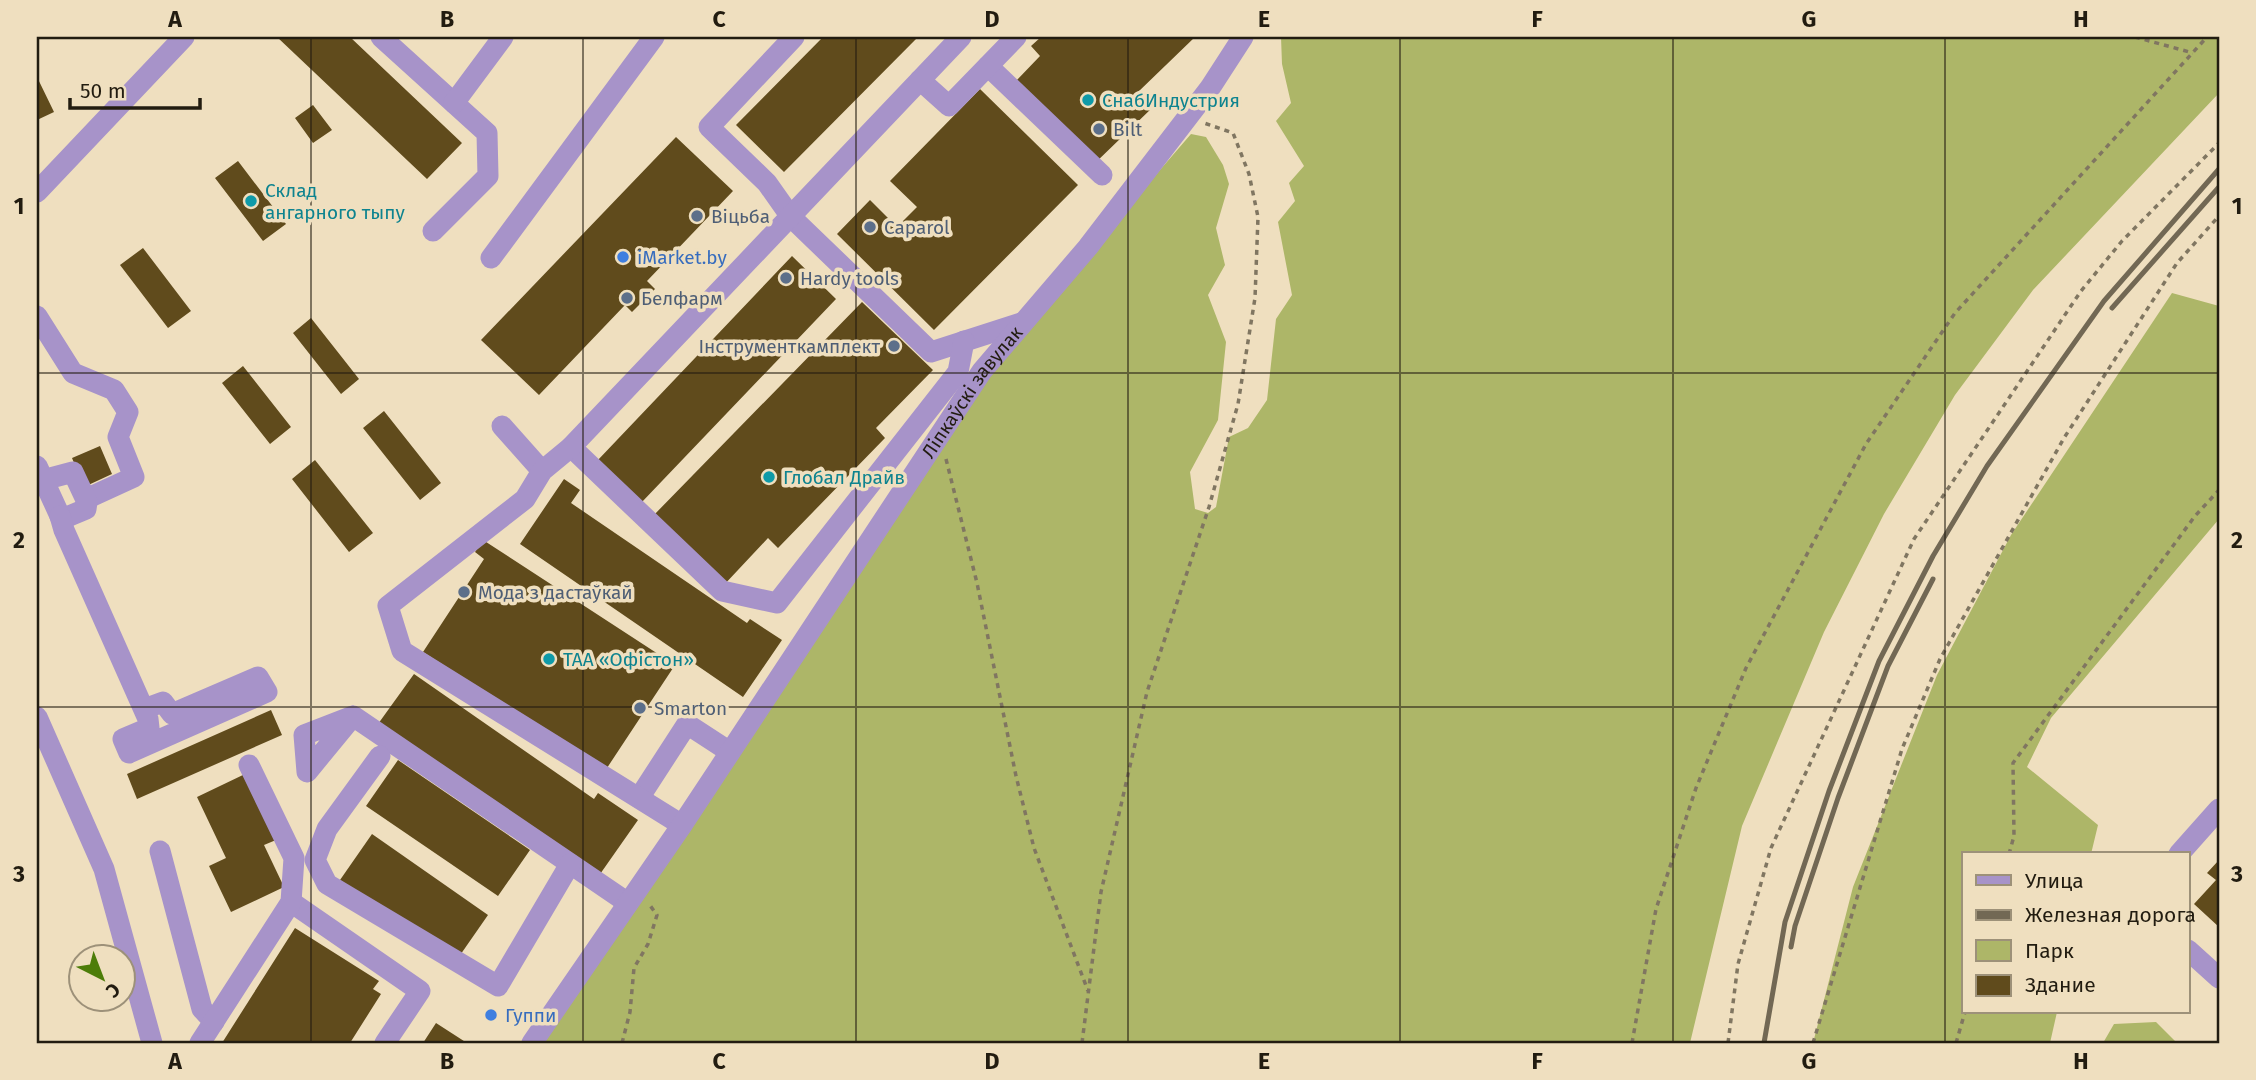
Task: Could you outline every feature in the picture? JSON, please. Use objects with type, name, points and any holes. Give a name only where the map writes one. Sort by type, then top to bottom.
[{"type":"street","points":[[40,184],[184,37]]},
{"type":"street","points":[[381,37],[487,133],[488,176],[433,231]]},
{"type":"street","points":[[454,103],[503,37]]},
{"type":"street","points":[[491,258],[654,37]]},
{"type":"street","points":[[794,37],[709,127],[767,183],[792,217],[932,352],[1021,323]]},
{"type":"street","points":[[682,825],[402,650],[388,606],[525,499],[542,471],[571,447],[961,37]]},
{"type":"street","points":[[920,80],[949,106],[1016,37]]},
{"type":"street","name":"Ліпкаўскі завулак","points":[[531,1043],[682,825],[982,371],[1088,247],[1188,117],[1243,37]]},
{"type":"street","points":[[988,66],[1102,175]]},
{"type":"street","points":[[37,316],[73,373],[114,390],[128,412],[118,437],[134,477],[86,499]]},
{"type":"street","points":[[571,447],[722,591],[777,603],[957,372],[964,341]]},
{"type":"street","points":[[502,426],[542,471]]},
{"type":"street","points":[[60,516],[66,519],[84,511],[88,506],[86,499],[73,472],[40,473],[150,726],[123,739],[130,753],[267,691],[258,677],[172,714],[163,702],[144,709]]},
{"type":"street","points":[[353,716],[628,903]]},
{"type":"street","points":[[37,717],[104,869],[152,1043]]},
{"type":"street","points":[[639,798],[687,724],[730,752]]},
{"type":"street","points":[[380,756],[327,829],[315,860],[327,884],[498,986],[570,864]]},
{"type":"street","points":[[200,1043],[291,902],[294,858],[249,765]]},
{"type":"street","points":[[2181,852],[2219,809]]},
{"type":"street","points":[[160,851],[202,1009],[214,1023]]},
{"type":"street","points":[[291,902],[420,991],[385,1043]]},
{"type":"street","points":[[2190,952],[2219,978]]},
{"type":"path","points":[[2135,37],[2193,52]]},
{"type":"path","points":[[1632,1043],[1656,909],[1696,788],[1746,667],[1866,444],[1955,313],[2205,38]]},
{"type":"path","points":[[1082,1043],[1101,892],[1147,692],[1209,507],[1238,404],[1255,298],[1258,217],[1249,174],[1233,133],[1188,117]]},
{"type":"path","points":[[1728,1043],[1738,964],[1770,848],[1914,539],[2081,291],[2122,241],[2219,143]]},
{"type":"path","points":[[1812,1043],[1902,749],[1941,659],[2064,438],[2176,263],[2219,216]]},
{"type":"path","points":[[934,443],[948,463],[1034,848],[1088,993]]},
{"type":"path","points":[[2010,852],[2014,836],[2013,763],[2195,516],[2219,490]]},
{"type":"path","points":[[622,1043],[630,1012],[634,968],[648,944],[657,915],[648,903],[652,892]]},
{"type":"path","points":[[1956,1043],[1964,1014]]},
{"type":"green space","points":[[1281,37],[2219,37],[2219,93],[2033,290],[1955,395],[1884,514],[1824,632],[1742,826],[1690,1043],[540,1043],[1009,345],[1191,134],[1206,137],[1223,165],[1229,184],[1216,228],[1225,265],[1208,295],[1226,342],[1218,420],[1190,472],[1195,509],[1208,513],[1216,507],[1229,437],[1248,428],[1267,400],[1276,319],[1292,295],[1278,222],[1295,201],[1289,183],[1304,166],[1276,121],[1291,103],[1282,64]]},
{"type":"green space","points":[[2172,293],[2219,306],[2219,519],[2051,718],[2027,767],[2098,825],[2091,852],[1962,852],[1962,1014],[2057,1014],[2050,1043],[1813,1043],[1853,887],[1937,675],[2011,535]]},
{"type":"green space","points":[[2156,1022],[2177,1043],[2103,1043],[2114,1024]]},
{"type":"building","points":[[277,37],[350,37],[462,143],[427,179]]},
{"type":"building","points":[[823,37],[918,37],[784,172],[736,125]]},
{"type":"building","name":"СнабИндустрия","points":[[1041,37],[1195,37],[1137,93],[1152,108],[1093,165],[1014,83],[1040,56],[1031,46]]},
{"type":"building","points":[[37,77],[54,112],[37,120]]},
{"type":"building","points":[[980,89],[1078,185],[934,330],[837,234],[870,200],[897,227],[917,207],[890,181]]},
{"type":"building","points":[[313,105],[332,130],[313,143],[295,118]]},
{"type":"building","points":[[676,137],[733,191],[647,281],[655,289],[632,312],[625,305],[539,395],[481,340]]},
{"type":"building","name":"Склад ангарного тыпу","points":[[238,161],[286,224],[263,241],[215,178]]},
{"type":"building","points":[[143,248],[191,311],[168,328],[120,265]]},
{"type":"building","points":[[792,256],[836,299],[641,503],[597,461]]},
{"type":"building","name":"Глобал Драйв","points":[[862,302],[933,370],[876,428],[885,438],[778,548],[768,538],[723,586],[652,517]]},
{"type":"building","points":[[311,318],[359,379],[341,394],[293,333]]},
{"type":"building","points":[[243,366],[291,427],[270,444],[222,383]]},
{"type":"building","points":[[384,411],[441,483],[420,500],[363,428]]},
{"type":"building","points":[[100,446],[112,474],[84,487],[72,458]]},
{"type":"building","points":[[315,460],[373,533],[349,552],[292,479]]},
{"type":"building","points":[[564,479],[580,490],[571,503],[747,623],[750,619],[782,640],[743,697],[520,544]]},
{"type":"building","name":"ТАА «Офістон»","points":[[483,540],[675,665],[605,771],[423,652],[484,559],[475,552]]},
{"type":"building","points":[[414,674],[594,799],[598,793],[638,820],[598,877],[378,724]]},
{"type":"building","points":[[271,710],[282,735],[137,799],[127,774]]},
{"type":"building","points":[[398,760],[530,850],[498,896],[366,806]]},
{"type":"building","points":[[245,774],[276,840],[264,845],[284,887],[231,912],[209,866],[226,858],[197,797]]},
{"type":"building","points":[[372,834],[488,915],[456,961],[340,880]]},
{"type":"building","points":[[2219,860],[2219,927],[2194,904],[2216,880],[2207,873]]},
{"type":"building","points":[[295,928],[379,981],[373,989],[381,994],[350,1043],[222,1043]]},
{"type":"building","points":[[436,1023],[467,1043],[423,1043]]},
{"type":"railway","points":[[1764,1043],[1785,922],[1829,791],[1879,661],[1933,556],[1987,466],[2104,301],[2219,169]]},
{"type":"railway","points":[[2112,308],[2219,187]]},
{"type":"railway","points":[[1791,947],[1795,926],[1838,798],[1888,666],[1933,579]]},
{"type":"place","name":"СнабИндустрия","points":[[1088,100]]},
{"type":"place","name":"Bilt","points":[[1099,129]]},
{"type":"place","name":"Склад ангарного тыпу","points":[[251,201]]},
{"type":"place","name":"Віцьба","points":[[697,216]]},
{"type":"place","name":"Caparol","points":[[870,227]]},
{"type":"place","name":"iMarket.by","points":[[623,257]]},
{"type":"place","name":"Hardy tools","points":[[786,278]]},
{"type":"place","name":"Белфарм","points":[[627,298]]},
{"type":"place","name":"Інструменткамплект","points":[[894,346]]},
{"type":"place","name":"Глобал Драйв","points":[[769,477]]},
{"type":"place","name":"Мода з дастаўкай","points":[[464,592]]},
{"type":"place","name":"ТАА «Офістон»","points":[[549,659]]},
{"type":"place","name":"Smarton","points":[[640,708]]},
{"type":"place","name":"Гуппи","points":[[491,1015]]}]
